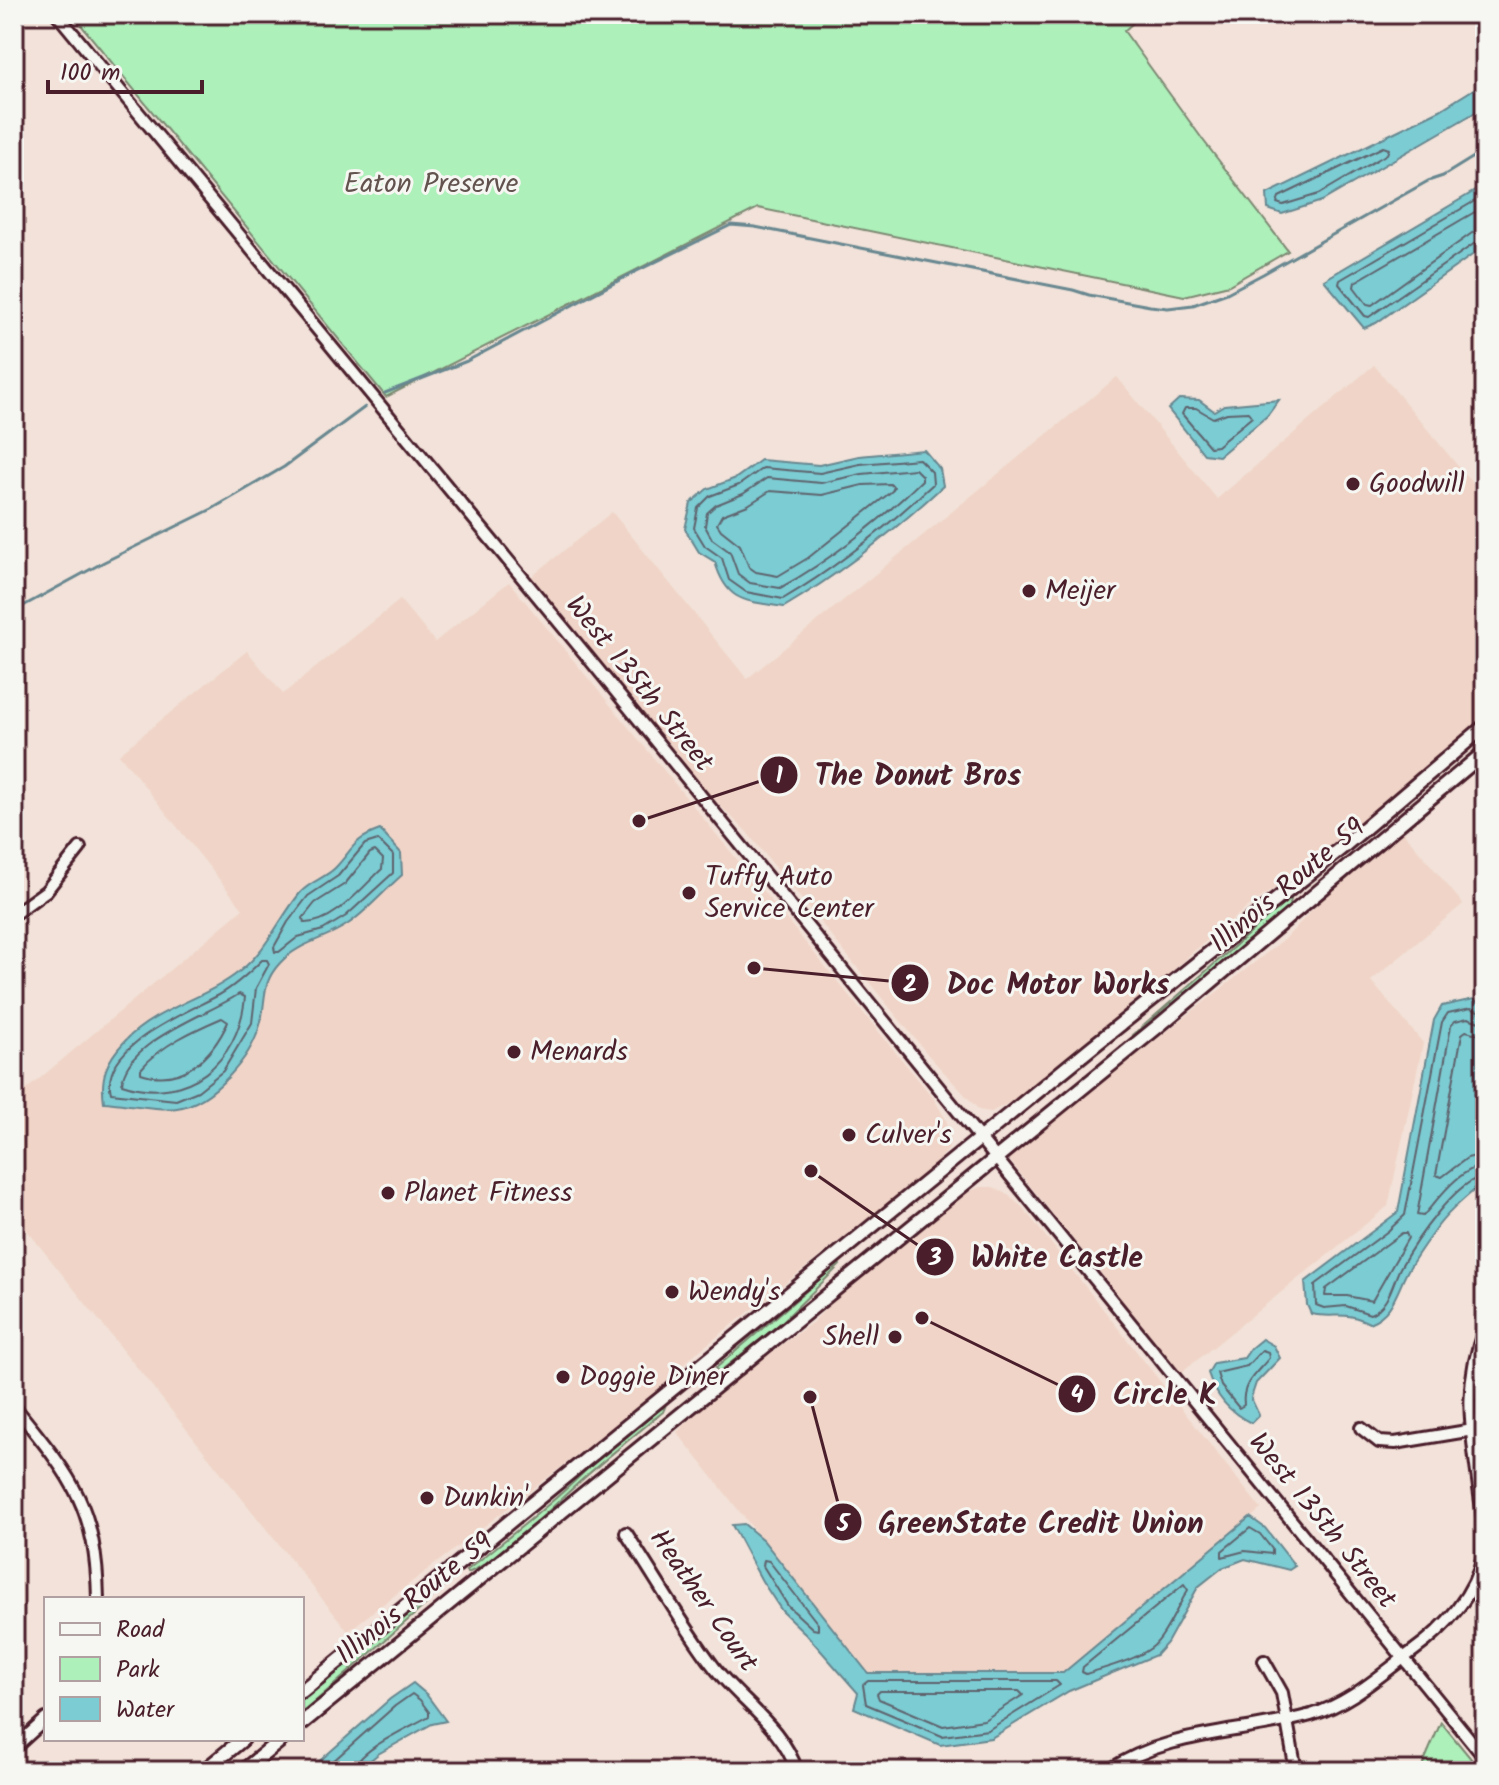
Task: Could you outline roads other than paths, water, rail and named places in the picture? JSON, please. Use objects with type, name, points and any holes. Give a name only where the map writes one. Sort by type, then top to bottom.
[{"type":"main road","name":"Illinois Route 59","points":[[304,1689],[1308,875],[1485,726]]},
{"type":"main road","name":"Illinois Route 59","points":[[304,1721],[1294,913],[1485,752]]},
{"type":"main road","points":[[1294,913],[1308,875]]},
{"type":"main road","points":[[444,1574],[452,1599]]},
{"type":"main road","points":[[204,1771],[241,1741]]},
{"type":"main road","points":[[243,1771],[280,1741]]},
{"type":"street","name":"West 135th Street","points":[[57,14],[1485,1758]]},
{"type":"street","points":[[14,914],[46,891],[80,848]]},
{"type":"street","points":[[1108,1771],[1127,1758],[1155,1747],[1333,1707],[1360,1692],[1425,1642],[1456,1610],[1484,1555],[1483,1514],[1469,1408],[1476,1352],[1485,1327]]},
{"type":"street","points":[[14,1406],[59,1462],[79,1495],[92,1529],[98,1597]]},
{"type":"street","points":[[1361,1428],[1379,1442],[1395,1443],[1485,1428]]},
{"type":"street","name":"Heather Court","points":[[626,1533],[713,1664],[776,1731],[792,1755],[797,1771]]},
{"type":"street","points":[[1264,1661],[1282,1693],[1296,1771]]},
{"type":"street","points":[[14,1748],[44,1721]]},
{"type":"street","points":[[14,1766],[23,1771]]},
{"type":"water","points":[[1485,82],[1485,106],[1469,116],[1322,201],[1282,214],[1268,209],[1267,194],[1440,110]]},
{"type":"water","points":[[1485,185],[1485,246],[1376,323],[1364,328],[1324,280]]},
{"type":"water","points":[[1179,399],[1199,400],[1214,411],[1224,405],[1279,400],[1267,416],[1219,456],[1204,454],[1168,409]]},
{"type":"water","points":[[924,450],[940,469],[943,486],[866,551],[784,607],[749,601],[732,593],[715,562],[699,552],[685,529],[691,503],[707,489],[736,478],[761,460],[819,465],[859,456]]},
{"type":"water","points":[[380,830],[401,853],[402,875],[348,924],[295,950],[280,963],[269,978],[255,1038],[228,1077],[203,1098],[177,1108],[104,1102],[106,1069],[125,1041],[151,1020],[227,981],[240,971],[258,954],[304,889],[335,868],[358,841]]},
{"type":"water","points":[[1474,999],[1485,1008],[1485,1181],[1438,1226],[1408,1270],[1384,1314],[1369,1323],[1346,1316],[1311,1314],[1305,1282],[1398,1212],[1434,1020],[1442,1006]]},
{"type":"water","points":[[1262,1339],[1274,1346],[1280,1358],[1256,1383],[1251,1398],[1259,1415],[1251,1423],[1224,1403],[1208,1373],[1214,1363],[1244,1358]]},
{"type":"water","points":[[1250,1517],[1265,1528],[1295,1566],[1289,1570],[1245,1559],[1222,1568],[1198,1587],[1167,1643],[1156,1655],[1069,1691],[991,1738],[940,1745],[854,1708],[858,1693],[782,1611],[732,1525],[744,1524],[763,1540],[868,1673],[1063,1673]]},
{"type":"water","points":[[413,1683],[426,1694],[446,1721],[432,1724],[378,1754],[358,1771],[314,1771],[315,1765],[390,1699]]},
{"type":"waterway","points":[[385,393],[467,361],[731,225],[755,227],[1089,295],[1168,308],[1193,305],[1227,293],[1485,150]]},
{"type":"waterway","points":[[14,611],[212,509],[284,467],[365,407]]},
{"type":"place","name":"Goodwill","points":[[1353,484]]},
{"type":"place","name":"Meijer","points":[[1029,591]]},
{"type":"place","name":"The Donut Bros","points":[[639,821]]},
{"type":"place","name":"Tuffy Auto Service Center","points":[[689,893]]},
{"type":"place","name":"Doc Motor Works","points":[[754,968]]},
{"type":"place","name":"Menards","points":[[514,1052]]},
{"type":"place","name":"Culver's","points":[[849,1135]]},
{"type":"place","name":"White Castle","points":[[811,1171]]},
{"type":"place","name":"Planet Fitness","points":[[388,1193]]},
{"type":"place","name":"Wendy's","points":[[672,1292]]},
{"type":"place","name":"Circle K","points":[[922,1318]]},
{"type":"place","name":"Shell","points":[[895,1337]]},
{"type":"place","name":"Doggie Diner","points":[[563,1377]]},
{"type":"place","name":"GreenState Credit Union","points":[[810,1397]]},
{"type":"place","name":"Dunkin'","points":[[427,1498]]},
{"type":"park label","name":"Eaton Preserve","points":[[431,184]]}]
